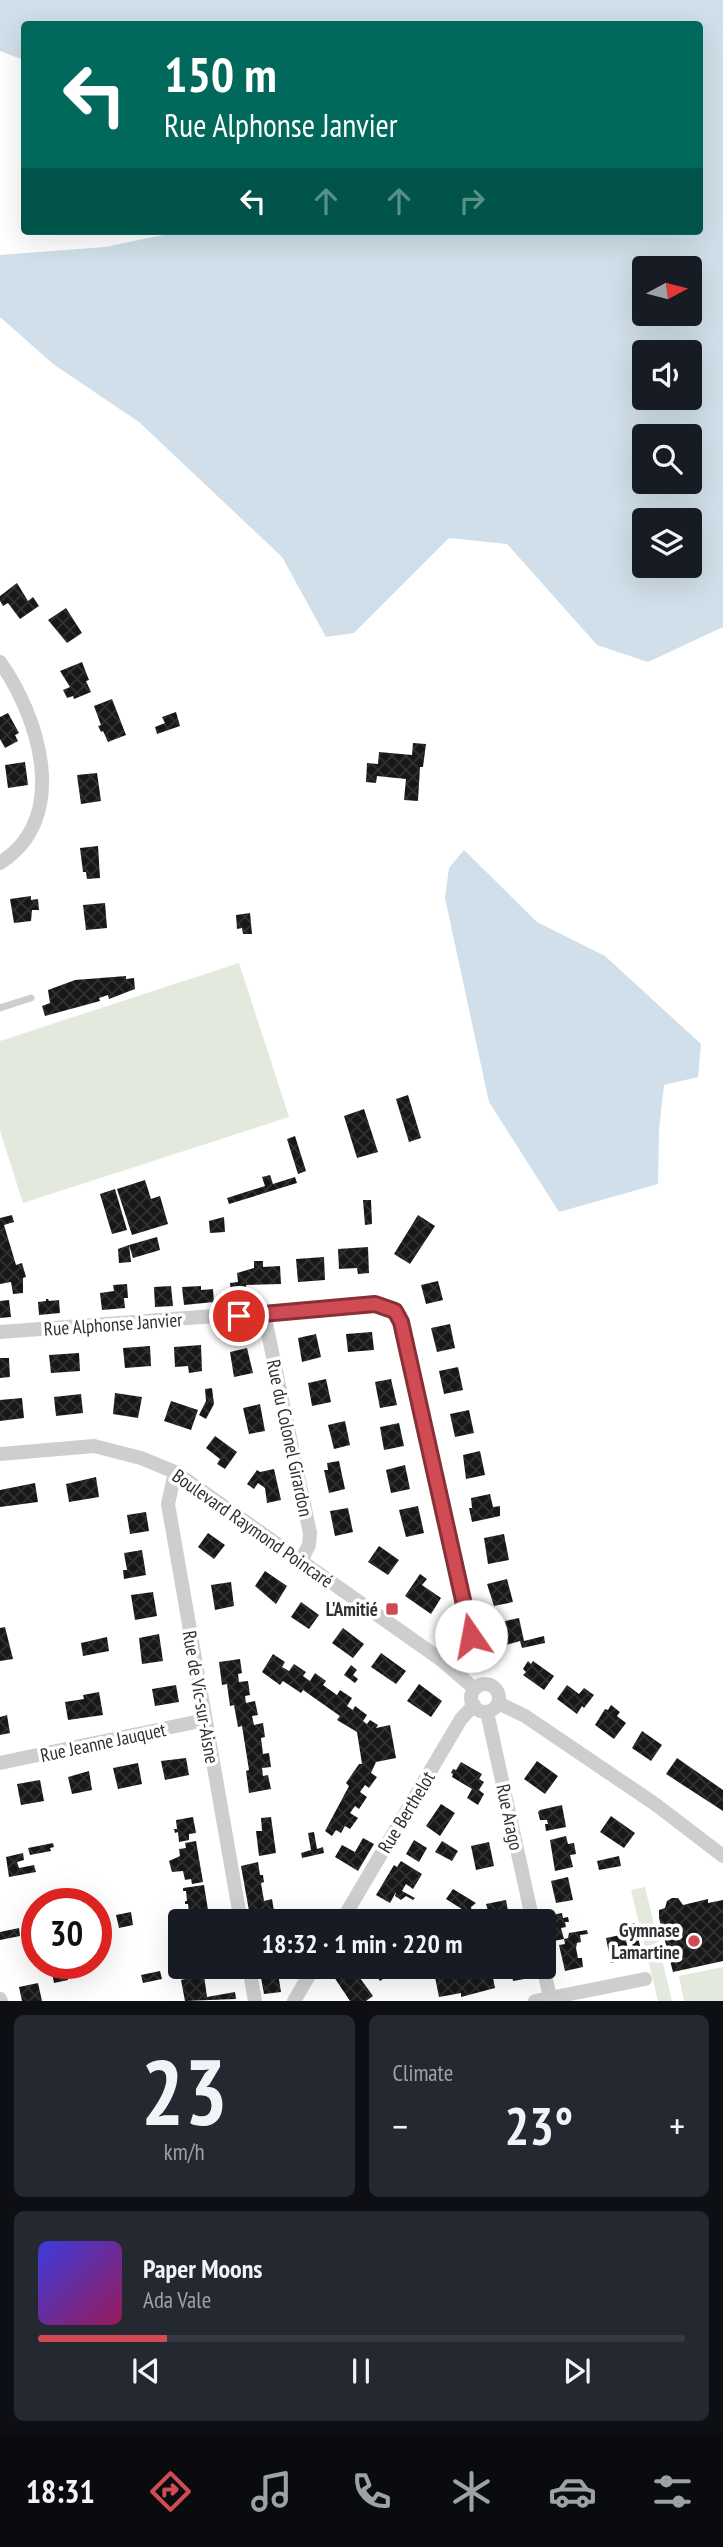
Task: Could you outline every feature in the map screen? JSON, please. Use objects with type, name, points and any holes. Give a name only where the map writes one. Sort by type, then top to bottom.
[{"type":"street","points":[[0,662],[21,695],[31,720],[40,758],[43,795],[36,820],[22,845],[0,863]]},
{"type":"street","name":"Rue Alphonse Janvier","points":[[0,1332],[375,1304],[395,1311],[401,1322],[471,1636],[472,1648],[456,1672]]},
{"type":"street","name":"Rue du Colonel Girardon","points":[[264,1314],[310,1533],[309,1545],[301,1561]]},
{"type":"street","name":"Boulevard Raymond Poincaré","points":[[0,1454],[94,1446],[141,1458],[175,1472],[456,1672],[475,1689],[480,1685],[493,1687],[499,1697],[486,1707]]},
{"type":"street","name":"Rue de Vic-sur-Aisne","points":[[175,1472],[168,1504],[239,1909]]},
{"type":"street","name":"Rue Arago","points":[[475,1689],[472,1694],[486,1707],[530,1909]]},
{"type":"street","points":[[486,1707],[525,1716],[654,1804],[723,1856]]},
{"type":"street","name":"Rue Berthelot","points":[[349,1909],[461,1719],[486,1707]]},
{"type":"street","name":"Rue Jeanne Jauquet","points":[[0,1763],[205,1720]]},
{"type":"street","points":[[251,1979],[255,2001]]},
{"type":"street","points":[[294,2001],[307,1979]]},
{"type":"street","points":[[546,1979],[551,2000]]},
{"type":"street","points":[[535,2001],[551,2000],[645,1979]]},
{"type":"lane","points":[[0,1008],[31,998]]},
{"type":"shaded area","points":[[0,0],[723,0],[723,627],[648,662],[597,645],[507,544],[449,538],[354,633],[326,637],[282,557],[139,422],[53,364],[0,317],[0,255],[105,247],[164,235],[703,235],[703,21],[21,21],[21,59],[0,51]]},
{"type":"shaded area","points":[[464,850],[537,922],[605,956],[701,1044],[698,1077],[664,1085],[659,1130],[658,1184],[559,1212],[489,1102],[445,898],[449,868]]},
{"type":"shaded area","points":[[239,963],[289,1117],[23,1203],[0,1131],[0,1041]]},
{"type":"shaded area","points":[[645,1887],[672,2001],[658,2001],[631,1890]]},
{"type":"shaded area","points":[[723,1967],[723,2001],[684,2001],[679,1976]]},
{"type":"building","points":[[17,583],[28,601],[33,597],[39,606],[20,619],[8,603],[3,606],[0,601],[0,596]]},
{"type":"building","points":[[66,608],[82,633],[67,643],[48,620]]},
{"type":"building","points":[[82,662],[91,692],[74,699],[73,696],[67,698],[63,690],[70,687],[60,671]]},
{"type":"building","points":[[112,699],[126,735],[108,742],[98,726],[101,725],[94,706]]},
{"type":"building","points":[[176,712],[180,726],[157,734],[155,727],[165,723],[162,717]]},
{"type":"building","points":[[8,713],[19,733],[15,735],[18,741],[5,748],[0,739],[0,717]]},
{"type":"building","points":[[413,743],[426,744],[423,767],[420,767],[418,801],[404,800],[406,779],[377,776],[376,783],[366,782],[367,763],[378,764],[379,752],[412,755]]},
{"type":"building","points":[[25,762],[28,785],[8,788],[5,765]]},
{"type":"building","points":[[97,773],[101,801],[81,804],[77,775]]},
{"type":"building","points":[[98,846],[100,878],[87,879],[86,872],[83,872],[80,848]]},
{"type":"building","points":[[31,896],[31,900],[38,899],[39,910],[32,910],[31,921],[14,923],[10,899]]},
{"type":"building","points":[[105,903],[107,928],[86,930],[83,905]]},
{"type":"building","points":[[250,913],[252,934],[243,934],[242,928],[237,929],[236,915]]},
{"type":"building","points":[[126,976],[126,979],[134,978],[135,989],[109,999],[108,995],[99,998],[100,1001],[45,1016],[42,1006],[50,1003],[48,990],[75,980]]},
{"type":"building","points":[[408,1095],[421,1138],[409,1142],[396,1099]]},
{"type":"building","points":[[364,1109],[378,1152],[357,1158],[344,1116]]},
{"type":"building","points":[[295,1136],[306,1171],[298,1174],[287,1139]]},
{"type":"building","points":[[270,1175],[273,1184],[295,1177],[297,1183],[229,1204],[227,1198],[265,1186],[262,1177]]},
{"type":"building","points":[[145,1180],[151,1199],[160,1196],[168,1224],[132,1235],[117,1189]]},
{"type":"building","points":[[115,1189],[127,1230],[112,1234],[100,1194]]},
{"type":"building","points":[[363,1200],[371,1200],[372,1224],[365,1225]]},
{"type":"building","points":[[12,1215],[14,1222],[4,1225],[16,1265],[22,1263],[26,1277],[23,1278],[23,1293],[13,1294],[11,1282],[0,1284],[0,1218]]},
{"type":"building","points":[[418,1215],[435,1226],[410,1264],[394,1254]]},
{"type":"building","points":[[224,1217],[225,1232],[210,1233],[209,1221]]},
{"type":"building","points":[[157,1237],[160,1250],[133,1258],[129,1245]]},
{"type":"building","points":[[129,1245],[131,1262],[119,1263],[118,1249]]},
{"type":"building","points":[[368,1247],[369,1273],[358,1274],[357,1268],[339,1269],[338,1249]]},
{"type":"building","points":[[324,1257],[325,1280],[298,1282],[296,1259]]},
{"type":"building","points":[[254,1261],[263,1261],[263,1267],[280,1266],[281,1284],[246,1285],[248,1300],[232,1301],[230,1283],[238,1282],[237,1273],[254,1268]]},
{"type":"building","points":[[438,1281],[443,1300],[426,1304],[421,1285]]},
{"type":"building","points":[[127,1284],[128,1298],[124,1298],[125,1308],[102,1310],[100,1293],[114,1291],[113,1285]]},
{"type":"building","points":[[171,1286],[173,1306],[155,1307],[154,1287]]},
{"type":"building","points":[[201,1286],[201,1290],[213,1289],[214,1302],[184,1305],[182,1287]]},
{"type":"building","points":[[46,1299],[59,1300],[60,1313],[39,1315],[38,1302]]},
{"type":"building","points":[[9,1300],[11,1317],[0,1318],[0,1301]]},
{"type":"building","points":[[450,1324],[455,1348],[437,1352],[431,1328]]},
{"type":"building","points":[[372,1332],[374,1350],[348,1352],[346,1334]]},
{"type":"building","points":[[316,1334],[321,1357],[302,1362],[298,1338]]},
{"type":"building","points":[[201,1345],[202,1371],[189,1373],[188,1366],[175,1367],[174,1347]]},
{"type":"building","points":[[150,1346],[151,1366],[125,1368],[123,1348]]},
{"type":"building","points":[[247,1348],[253,1373],[234,1377],[230,1352]]},
{"type":"building","points":[[79,1353],[80,1371],[51,1373],[49,1355]]},
{"type":"building","points":[[0,1358],[9,1358],[10,1377],[0,1378]]},
{"type":"building","points":[[458,1367],[463,1390],[444,1394],[439,1371]]},
{"type":"building","points":[[326,1379],[331,1402],[312,1406],[308,1383]]},
{"type":"building","points":[[391,1379],[397,1405],[380,1408],[375,1382]]},
{"type":"building","points":[[212,1388],[214,1404],[206,1419],[199,1415],[206,1401],[205,1389]]},
{"type":"building","points":[[115,1393],[142,1397],[138,1418],[113,1414]]},
{"type":"building","points":[[81,1394],[83,1413],[56,1416],[54,1397]]},
{"type":"building","points":[[22,1398],[24,1418],[0,1421],[0,1400]]},
{"type":"building","points":[[171,1401],[198,1410],[191,1430],[164,1421]]},
{"type":"building","points":[[260,1404],[265,1431],[249,1434],[243,1408]]},
{"type":"building","points":[[469,1410],[474,1433],[455,1437],[450,1414]]},
{"type":"building","points":[[345,1421],[350,1445],[334,1449],[328,1425]]},
{"type":"building","points":[[399,1423],[404,1446],[384,1450],[380,1427]]},
{"type":"building","points":[[215,1436],[237,1452],[225,1469],[217,1464],[220,1459],[206,1448]]},
{"type":"building","points":[[480,1451],[485,1475],[466,1479],[463,1455]]},
{"type":"building","points":[[339,1461],[345,1489],[329,1493],[324,1470],[328,1470],[327,1463]]},
{"type":"building","points":[[405,1465],[410,1489],[391,1493],[386,1470]]},
{"type":"building","points":[[274,1469],[281,1500],[267,1503],[265,1488],[258,1483],[254,1489],[247,1484],[257,1470],[260,1472]]},
{"type":"building","points":[[96,1477],[99,1497],[69,1502],[66,1484]]},
{"type":"building","points":[[35,1483],[38,1502],[0,1507],[0,1490]]},
{"type":"building","points":[[490,1494],[493,1507],[500,1506],[500,1516],[472,1522],[469,1508],[472,1508],[471,1498]]},
{"type":"building","points":[[418,1506],[424,1533],[406,1537],[399,1510]]},
{"type":"building","points":[[348,1508],[353,1532],[335,1536],[330,1511]]},
{"type":"building","points":[[146,1512],[149,1531],[130,1534],[127,1515]]},
{"type":"building","points":[[208,1533],[225,1545],[214,1559],[198,1547]]},
{"type":"building","points":[[504,1534],[509,1560],[488,1564],[484,1538]]},
{"type":"building","points":[[379,1546],[399,1560],[388,1575],[368,1562]]},
{"type":"building","points":[[142,1550],[146,1575],[124,1579],[123,1570],[127,1570],[124,1553]]},
{"type":"building","points":[[265,1571],[287,1586],[276,1604],[255,1586]]},
{"type":"building","points":[[420,1574],[427,1579],[422,1585],[441,1598],[431,1614],[405,1596]]},
{"type":"building","points":[[507,1579],[513,1602],[494,1606],[487,1584]]},
{"type":"building","points":[[231,1582],[234,1606],[215,1610],[211,1585]]},
{"type":"building","points":[[153,1592],[157,1616],[135,1620],[131,1595]]},
{"type":"building","points":[[301,1602],[319,1615],[309,1629],[291,1617]]},
{"type":"building","points":[[519,1618],[524,1641],[544,1636],[545,1643],[522,1648],[520,1641],[506,1645],[500,1622]]},
{"type":"building","points":[[5,1627],[13,1659],[0,1661],[0,1628]]},
{"type":"building","points":[[343,1628],[364,1644],[353,1658],[332,1643]]},
{"type":"building","points":[[159,1634],[163,1661],[142,1664],[139,1638]]},
{"type":"building","points":[[107,1637],[109,1651],[83,1656],[81,1643]]},
{"type":"building","points":[[381,1653],[406,1671],[396,1684],[371,1667]]},
{"type":"building","points":[[273,1654],[285,1662],[282,1667],[289,1671],[294,1664],[306,1672],[303,1676],[310,1681],[315,1673],[326,1681],[323,1685],[337,1695],[340,1690],[352,1698],[347,1706],[353,1710],[355,1706],[367,1715],[363,1721],[367,1724],[370,1720],[378,1725],[376,1728],[390,1725],[396,1758],[376,1762],[371,1773],[377,1777],[369,1788],[365,1785],[360,1792],[367,1797],[359,1809],[355,1806],[350,1813],[358,1818],[350,1829],[345,1826],[341,1833],[336,1830],[332,1836],[325,1831],[349,1786],[346,1783],[359,1764],[362,1764],[357,1732],[337,1720],[340,1716],[303,1690],[301,1693],[283,1681],[280,1685],[262,1672]]},
{"type":"building","points":[[240,1659],[242,1673],[238,1674],[239,1682],[248,1681],[250,1695],[245,1696],[246,1703],[255,1701],[258,1715],[252,1716],[254,1725],[263,1723],[263,1754],[269,1753],[271,1767],[262,1768],[263,1776],[268,1775],[271,1789],[249,1793],[246,1771],[249,1770],[242,1726],[238,1727],[234,1705],[230,1706],[227,1684],[222,1685],[219,1662]]},
{"type":"building","points":[[528,1661],[531,1664],[533,1661],[554,1676],[544,1690],[523,1675]]},
{"type":"building","points":[[351,1665],[357,1670],[353,1675],[358,1679],[355,1683],[344,1675]]},
{"type":"building","points":[[419,1684],[442,1701],[431,1717],[407,1701]]},
{"type":"building","points":[[176,1685],[179,1702],[155,1706],[152,1689]]},
{"type":"building","points":[[567,1685],[579,1694],[584,1688],[594,1695],[577,1714],[557,1699]]},
{"type":"building","points":[[99,1692],[103,1715],[68,1720],[65,1702],[84,1699],[83,1695]]},
{"type":"building","points":[[611,1705],[620,1712],[617,1716],[626,1723],[614,1739],[595,1725],[605,1709],[608,1710]]},
{"type":"building","points":[[7,1715],[10,1733],[0,1735],[0,1717]]},
{"type":"building","points":[[642,1731],[662,1745],[651,1761],[632,1748]]},
{"type":"building","points":[[186,1758],[189,1775],[165,1780],[161,1761]]},
{"type":"building","points":[[677,1758],[723,1790],[723,1811],[666,1774]]},
{"type":"building","points":[[537,1761],[558,1776],[545,1794],[524,1779]]},
{"type":"building","points":[[461,1762],[482,1774],[479,1779],[484,1782],[479,1790],[484,1794],[478,1805],[467,1798],[472,1789],[452,1777],[453,1769],[456,1770]]},
{"type":"building","points":[[138,1763],[142,1784],[118,1789],[113,1768]]},
{"type":"building","points":[[89,1771],[92,1790],[72,1794],[68,1777]]},
{"type":"building","points":[[40,1780],[44,1801],[21,1805],[17,1784]]},
{"type":"building","points":[[441,1804],[455,1813],[440,1836],[426,1826]]},
{"type":"building","points":[[562,1805],[566,1827],[546,1831],[547,1820],[540,1820],[538,1812]]},
{"type":"building","points":[[611,1816],[635,1833],[624,1848],[600,1832]]},
{"type":"building","points":[[193,1817],[196,1833],[189,1834],[189,1840],[179,1842],[178,1832],[175,1833],[174,1829],[177,1829],[176,1820]]},
{"type":"building","points":[[271,1817],[276,1853],[259,1856],[256,1831],[262,1831],[261,1818]]},
{"type":"building","points":[[314,1832],[317,1849],[323,1847],[324,1853],[302,1858],[301,1853],[311,1850],[308,1833]]},
{"type":"building","points":[[566,1836],[568,1844],[574,1843],[576,1854],[570,1855],[573,1867],[555,1871],[550,1840]]},
{"type":"building","points":[[363,1838],[374,1844],[358,1871],[335,1857],[342,1845],[355,1852]]},
{"type":"building","points":[[414,1840],[427,1848],[419,1862],[406,1854]]},
{"type":"building","points":[[196,1841],[203,1882],[192,1884],[191,1879],[185,1880],[183,1871],[172,1872],[169,1861],[180,1856],[179,1849],[186,1848],[185,1843]]},
{"type":"building","points":[[442,1841],[458,1851],[452,1861],[435,1852]]},
{"type":"building","points":[[489,1842],[494,1866],[476,1870],[471,1846]]},
{"type":"building","points":[[53,1843],[51,1851],[30,1855],[28,1848]]},
{"type":"building","points":[[23,1853],[24,1860],[17,1862],[19,1868],[34,1865],[36,1872],[9,1877],[6,1857]]},
{"type":"building","points":[[619,1856],[621,1866],[599,1870],[597,1861]]},
{"type":"building","points":[[401,1861],[422,1874],[413,1889],[406,1884],[402,1891],[415,1898],[413,1900],[406,1896],[401,1900],[395,1896],[396,1892],[390,1903],[376,1895],[394,1865],[397,1867]]},
{"type":"building","points":[[258,1862],[260,1875],[263,1875],[264,1882],[261,1883],[264,1901],[272,1899],[274,1909],[249,1909],[241,1866]]},
{"type":"building","points":[[568,1877],[573,1900],[556,1903],[551,1881]]},
{"type":"building","points":[[204,1885],[208,1909],[189,1909],[188,1904],[185,1904],[186,1891],[183,1891],[183,1888]]},
{"type":"building","points":[[453,1889],[476,1903],[471,1909],[462,1909],[446,1899]]},
{"type":"building","name":"Gymnase Lamartine","points":[[678,1898],[683,1905],[708,1899],[708,1903],[723,1900],[723,1961],[673,1972],[659,1918],[659,1910],[665,1908],[667,1901]]},
{"type":"building","points":[[506,1900],[508,1909],[487,1909],[486,1904]]},
{"type":"building","points":[[131,1912],[133,1925],[119,1928],[116,1915]]},
{"type":"building","points":[[562,1913],[563,1918],[568,1917],[569,1922],[565,1922],[566,1927],[561,1928],[564,1939],[556,1940],[556,1914]]},
{"type":"building","points":[[635,1923],[640,1946],[633,1948],[628,1925]]},
{"type":"building","points":[[19,1928],[20,1936],[0,1940],[0,1932]]},
{"type":"building","points":[[587,1930],[588,1934],[580,1935],[581,1942],[577,1943],[576,1948],[578,1958],[582,1958],[583,1967],[565,1971],[559,1945],[565,1944],[564,1939],[568,1938],[569,1933]]},
{"type":"building","points":[[625,1934],[630,1959],[611,1963],[606,1938]]},
{"type":"building","points":[[160,1971],[162,1979],[143,1983],[141,1975]]},
{"type":"building","points":[[53,1979],[68,1979],[68,1980],[54,1983]]},
{"type":"building","points":[[205,1979],[207,1997],[235,1992],[236,1999],[185,2001],[181,1980]]},
{"type":"building","points":[[261,1979],[279,1979],[281,1992],[264,1994]]},
{"type":"building","points":[[335,1979],[361,1979],[373,1996],[366,2001],[350,2001]]},
{"type":"building","points":[[435,1979],[493,1979],[495,1988],[461,1997],[461,1993],[439,1997]]},
{"type":"building","points":[[38,1983],[42,2001],[22,2001],[19,1987]]},
{"type":"place","name":"L'Amitié","points":[[392,1609]]},
{"type":"place","name":"Gymnase Lamartine","points":[[694,1941]]},
{"type":"route","points":[[239,1316],[375,1304],[395,1311],[401,1322],[471,1636]]}]
